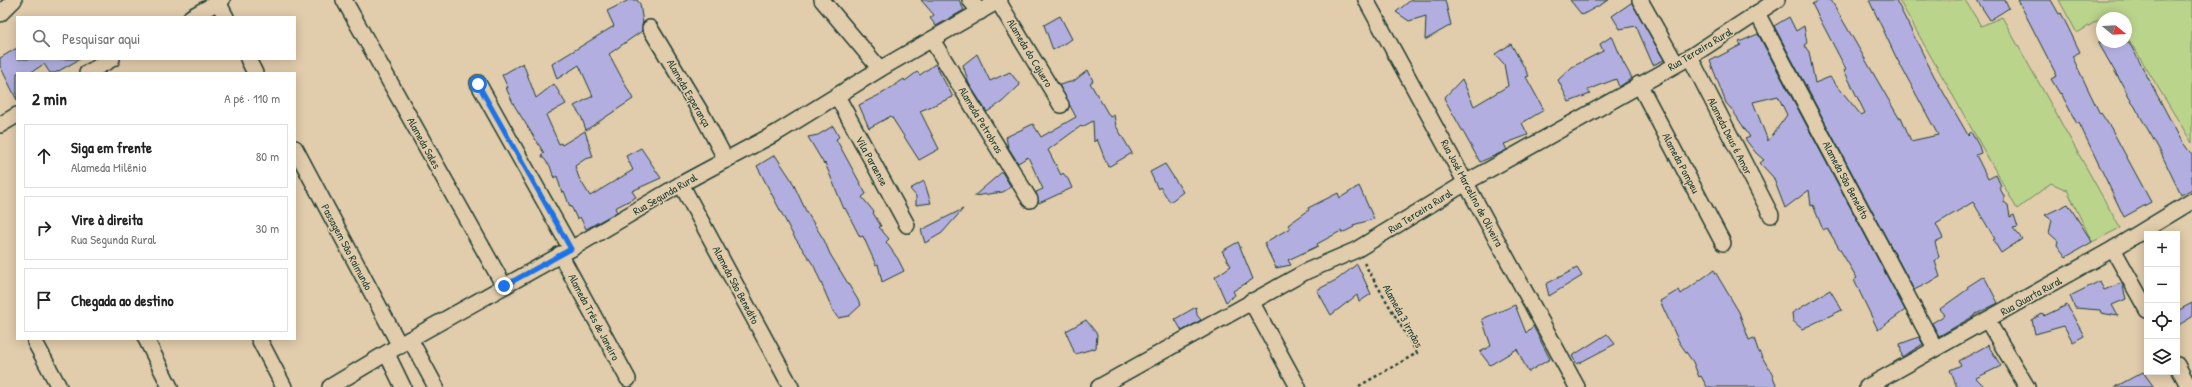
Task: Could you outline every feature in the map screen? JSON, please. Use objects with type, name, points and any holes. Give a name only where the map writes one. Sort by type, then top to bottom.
[{"type":"street","points":[[0,14],[14,0]]},
{"type":"street","name":"Alameda Sales","points":[[344,0],[504,286]]},
{"type":"street","points":[[822,0],[880,69]]},
{"type":"street","points":[[970,0],[980,12]]},
{"type":"street","name":"Rua Segunda Rural","points":[[330,387],[399,346],[566,252],[681,184],[778,132],[880,69],[999,0]]},
{"type":"street","name":"Alameda do Cajuero","points":[[999,0],[1061,105]]},
{"type":"street","name":"Rua José Marcelino de Oliveira","points":[[1366,0],[1467,182],[1577,387]]},
{"type":"street","points":[[1640,0],[1676,64]]},
{"type":"street","name":"Rua Terceira Rural","points":[[1098,387],[1307,271],[1356,250],[1467,182],[1639,84],[1690,57],[1777,0]]},
{"type":"street","points":[[192,16],[220,1],[226,16]]},
{"type":"street","name":"Alameda São Benedito","points":[[1757,13],[1935,348]]},
{"type":"street","name":"Alameda Esperança","points":[[650,28],[703,116],[726,160]]},
{"type":"street","name":"Alameda Petrobras","points":[[932,40],[1030,200]]},
{"type":"street","name":"Alameda Deus é Amor","points":[[1690,57],[1771,215]]},
{"type":"street","points":[[96,71],[111,60]]},
{"type":"street","points":[[248,60],[254,72]]},
{"type":"street","name":"Alameda Três de Janeiro","points":[[478,84],[566,252],[628,379]]},
{"type":"street","name":"Alameda Pompeu","points":[[1639,84],[1723,243]]},
{"type":"street","name":"Vila Paraense","points":[[837,96],[907,225]]},
{"type":"street","points":[[0,125],[16,116]]},
{"type":"street","name":"Passagem São Raimundo","points":[[296,150],[399,346]]},
{"type":"street","name":"Alameda São Benedito","points":[[681,184],[791,387]]},
{"type":"street","name":"Rua Quarta Rural","points":[[1867,387],[2114,249],[2167,212],[2192,201]]},
{"type":"street","points":[[2114,249],[2144,304]]},
{"type":"street","points":[[1251,301],[1298,387]]},
{"type":"street","points":[[1987,320],[2027,387]]},
{"type":"street","points":[[146,340],[170,387]]},
{"type":"street","points":[[260,340],[284,387]]},
{"type":"street","points":[[35,342],[59,387]]},
{"type":"street","points":[[399,346],[403,387]]},
{"type":"street","points":[[399,346],[436,387]]},
{"type":"street","points":[[2180,370],[2189,387]]},
{"type":"path","name":"Alameda 3 irmãos","points":[[1356,250],[1417,353],[1359,386]]},
{"type":"green space","points":[[1899,0],[1965,0],[1981,26],[2002,17],[2120,228],[2092,242],[2067,190],[2051,183],[2017,209]]},
{"type":"green space","points":[[2059,0],[2192,0],[2192,143],[2132,45],[2132,12],[2096,12],[2096,22],[2077,33]]},
{"type":"building","points":[[629,0],[637,0],[640,4],[643,23],[642,31],[609,54],[633,99],[586,130],[581,116],[574,106],[593,96],[579,65],[557,79],[552,64],[614,26],[607,11]]},
{"type":"building","points":[[921,0],[959,0],[964,10],[936,26],[930,18],[934,15]]},
{"type":"building","points":[[1411,0],[1445,0],[1451,25],[1425,40],[1426,16],[1409,21],[1396,12]]},
{"type":"building","points":[[1570,0],[1609,0],[1582,15]]},
{"type":"building","points":[[1820,0],[1831,0],[1899,118],[1901,117],[1911,141],[1938,135],[1896,57],[1869,0],[1896,0],[1934,76],[1968,135],[1971,132],[1979,146],[1981,153],[1976,155],[1988,179],[1996,175],[2001,186],[1999,187],[2004,196],[2004,202],[2008,205],[2010,217],[2014,215],[2018,227],[2013,228],[2022,239],[2001,253],[1993,240],[1995,239],[1973,202],[1936,224],[1943,238],[1935,242],[1939,257],[1935,261],[1940,277],[1914,290],[1774,26],[1789,17],[1796,31],[1804,26],[1807,43],[1804,45],[1809,52],[1815,83],[1830,77],[1861,115],[1865,113],[1844,70],[1846,69],[1812,4]]},
{"type":"building","points":[[1977,0],[2005,0],[2009,8],[1990,20]]},
{"type":"building","points":[[2018,0],[2051,0],[2059,14],[2061,13],[2080,52],[2072,56],[2100,114],[2101,113],[2111,128],[2151,202],[2124,217],[2079,123],[2077,124],[2061,93],[2060,94],[2051,79],[2057,76]]},
{"type":"building","points":[[1631,3],[1664,60],[1653,65],[1636,26],[1620,29],[1612,16]]},
{"type":"building","points":[[1060,16],[1072,39],[1053,50],[1044,25]]},
{"type":"building","points":[[1758,34],[1905,310],[1878,330],[1854,280],[1857,278],[1827,228],[1823,230],[1813,205],[1811,206],[1809,190],[1785,208],[1773,177],[1760,163],[1764,160],[1756,153],[1745,139],[1750,137],[1726,103],[1710,61],[1741,45],[1739,42]],"holes":[[[1778,96],[1787,115],[1768,141],[1753,102]]]},
{"type":"building","points":[[1612,36],[1623,62],[1632,78],[1619,87],[1616,79],[1588,90],[1590,94],[1569,102],[1558,80],[1572,67],[1603,51],[1600,44]]},
{"type":"building","points":[[1511,44],[1529,76],[1526,77],[1544,110],[1522,123],[1528,135],[1504,144],[1507,150],[1480,162],[1444,98],[1462,79],[1474,106],[1508,86],[1504,64],[1495,54]]},
{"type":"building","points":[[2101,48],[2132,48],[2181,140],[2192,155],[2192,189],[2181,195],[2159,149]]},
{"type":"building","points":[[16,49],[16,60],[78,60],[57,72],[49,72],[44,64],[32,72],[16,72],[16,98],[0,66],[0,58]]},
{"type":"building","points":[[977,54],[990,81],[1010,72],[1020,85],[1002,102],[987,112],[969,84],[963,65]]},
{"type":"building","points":[[523,63],[536,98],[554,84],[566,104],[546,115],[559,144],[561,143],[562,145],[585,131],[593,157],[585,159],[575,166],[579,178],[590,196],[633,170],[626,156],[641,148],[661,178],[632,191],[636,197],[615,208],[617,212],[586,229],[580,217],[577,219],[571,206],[570,207],[564,191],[562,193],[557,176],[554,178],[550,166],[541,155],[544,153],[514,105],[506,88],[508,88],[502,75]]},
{"type":"building","points":[[935,64],[953,97],[920,111],[939,149],[919,160],[891,116],[869,128],[859,105],[883,93],[904,79],[905,81],[917,72],[920,75]]},
{"type":"building","points":[[1088,70],[1093,81],[1090,83],[1110,117],[1114,115],[1116,126],[1132,153],[1108,167],[1097,139],[1094,142],[1093,121],[1082,127],[1081,126],[1048,150],[1061,175],[1063,173],[1068,179],[1072,188],[1039,203],[1036,192],[1043,189],[1028,157],[1018,163],[1008,147],[1006,137],[1033,124],[1041,137],[1076,117],[1059,85],[1074,81]]},
{"type":"building","points":[[833,126],[839,137],[836,139],[866,194],[862,197],[874,212],[873,213],[881,226],[879,227],[889,239],[886,242],[898,259],[904,271],[882,282],[878,264],[876,265],[863,236],[860,237],[845,208],[844,209],[825,163],[824,164],[808,137],[818,135]]},
{"type":"building","points":[[775,155],[791,179],[806,211],[861,305],[849,316],[838,318],[833,311],[814,266],[793,235],[757,166]]},
{"type":"building","points":[[1165,164],[1183,192],[1170,202],[1160,187],[1158,189],[1150,172]]},
{"type":"building","points":[[1002,172],[1011,187],[1003,192],[974,196]]},
{"type":"building","points":[[924,181],[931,203],[916,205],[916,196],[910,189]]},
{"type":"building","points":[[1359,186],[1374,219],[1353,225],[1354,227],[1342,233],[1341,231],[1317,244],[1318,246],[1288,260],[1291,265],[1276,268],[1264,243],[1290,228],[1288,225],[1309,210],[1308,208],[1338,193],[1340,198]]},
{"type":"building","points":[[2068,204],[2092,242],[2066,257],[2057,245],[2058,241],[2049,233],[2052,220],[2045,215]]},
{"type":"building","points":[[963,209],[942,233],[925,243],[921,230]]},
{"type":"building","points":[[1238,242],[1253,279],[1233,291],[1235,295],[1226,302],[1215,277],[1231,266],[1222,251]]},
{"type":"building","points":[[1357,264],[1371,294],[1359,302],[1357,295],[1331,315],[1317,290],[1338,279]]},
{"type":"building","points":[[1577,268],[1582,276],[1549,296],[1546,284]]},
{"type":"building","points":[[1714,270],[1739,312],[1749,340],[1754,338],[1758,350],[1772,374],[1777,387],[1707,387],[1701,376],[1699,377],[1693,362],[1679,342],[1660,301],[1679,290],[1681,294]]},
{"type":"building","points":[[1984,276],[1998,303],[1974,315],[1939,336],[1932,323],[1945,315],[1940,309],[1968,289],[1967,287]]},
{"type":"building","points":[[2100,281],[2104,290],[2122,283],[2126,299],[2112,305],[2118,316],[2101,313],[2100,310],[2075,308],[2070,296]]},
{"type":"building","points":[[1830,290],[1842,310],[1802,329],[1793,321],[1792,313]]},
{"type":"building","points":[[2192,303],[2192,317],[2180,324],[2180,309]]},
{"type":"building","points":[[1515,305],[1526,333],[1533,326],[1550,359],[1528,372],[1517,349],[1490,365],[1480,352],[1491,346],[1482,319]]},
{"type":"building","points":[[2067,305],[2084,336],[2073,342],[2064,326],[2035,334],[2032,320],[2042,314],[2044,316]]},
{"type":"building","points":[[1196,307],[1197,315],[1201,320],[1182,331],[1175,319]]},
{"type":"building","points":[[1086,320],[1097,334],[1096,348],[1075,354],[1066,331]]},
{"type":"building","points":[[1607,334],[1615,344],[1577,364],[1572,356]]},
{"type":"building","points":[[1919,337],[1923,344],[1902,357],[1900,344]]},
{"type":"building","points":[[1988,345],[2001,366],[1976,378],[1985,387],[1957,387],[1950,370],[1961,365],[1959,361]]},
{"type":"building","points":[[2143,372],[2154,387],[2115,387]]},
{"type":"route","points":[[478,84],[571,249],[504,286]]}]
